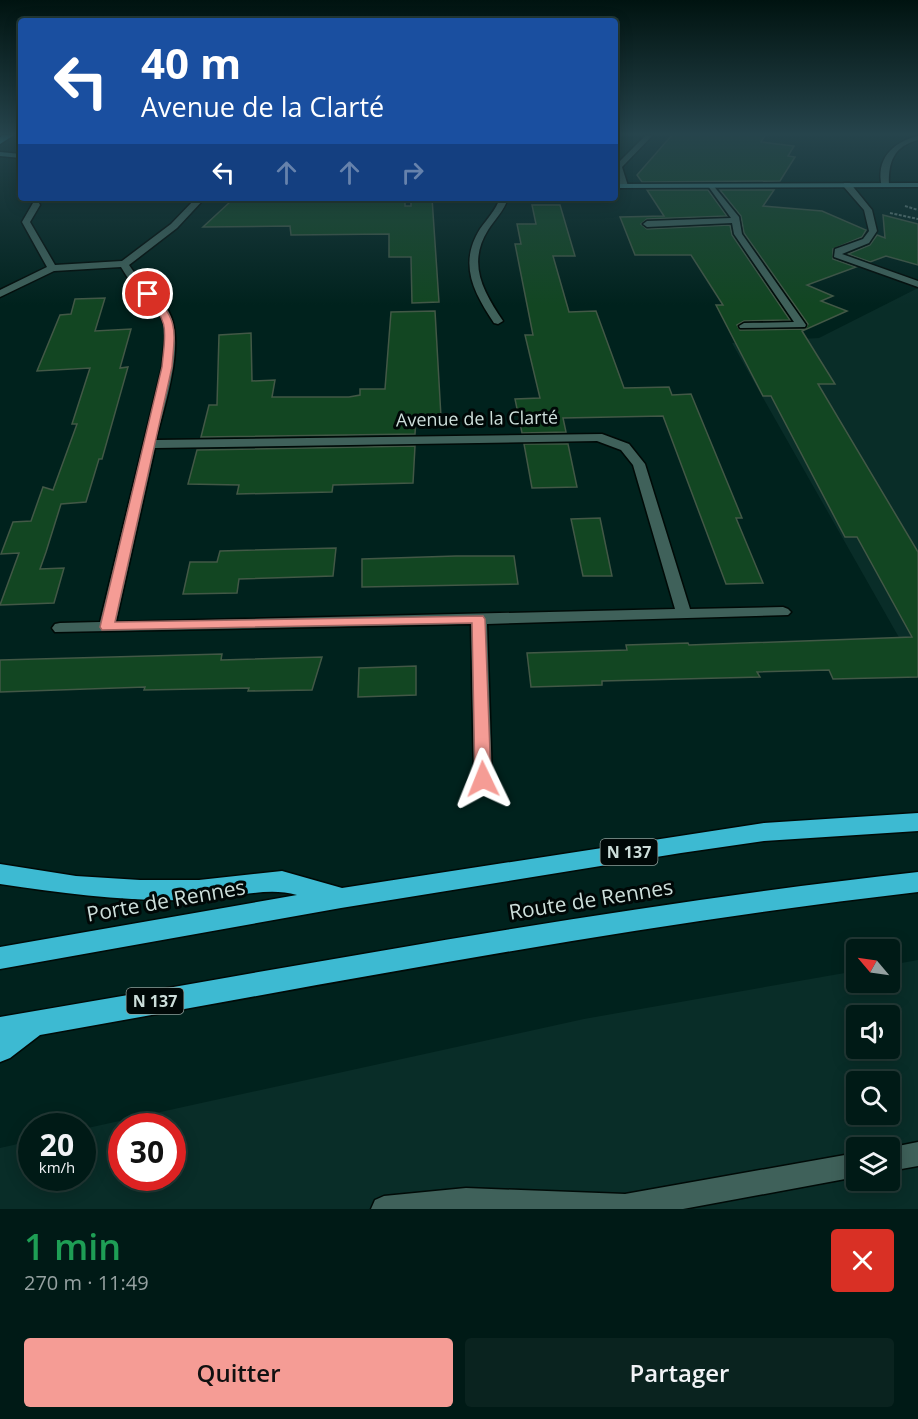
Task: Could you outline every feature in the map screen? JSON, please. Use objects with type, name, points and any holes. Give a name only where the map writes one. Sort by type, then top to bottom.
[{"type":"highway","name":"N 137","points":[[341,898],[764,832],[918,822]]},
{"type":"highway","points":[[0,874],[76,886],[140,890],[199,890],[282,881],[341,898]]},
{"type":"highway","name":"Route de Rennes","points":[[36,1024],[594,925],[730,904],[918,882]]},
{"type":"highway","name":"Porte de Rennes","points":[[0,958],[341,898]]},
{"type":"highway","name":"N 137","points":[[0,1030],[36,1024]]},
{"type":"highway","points":[[0,1049],[36,1024]]},
{"type":"street","points":[[716,191],[736,220],[738,234],[801,325],[744,326]]},
{"type":"street","points":[[852,191],[868,210],[873,231],[866,241],[838,251],[837,255],[918,284]]},
{"type":"street","points":[[0,294],[52,268],[124,264],[174,226],[198,201]]},
{"type":"street","points":[[498,321],[484,302],[472,267],[474,251],[480,236],[502,201]]},
{"type":"street","points":[[36,205],[26,222],[52,268]]},
{"type":"street","points":[[647,224],[736,220]]},
{"type":"street","points":[[107,627],[167,367],[171,329],[162,308],[134,281],[124,264]]},
{"type":"street","name":"Avenue de la Clarté","points":[[150,444],[598,437],[625,447],[639,464],[684,614]]},
{"type":"street","points":[[60,628],[783,612]]},
{"type":"street","points":[[478,619],[483,779]]},
{"type":"street","points":[[900,1157],[918,1154]]},
{"type":"street","points":[[384,1209],[466,1201],[625,1207],[846,1167]]},
{"type":"shaded area","points":[[918,288],[918,671],[732,343],[819,338]]},
{"type":"shaded area","points":[[918,960],[918,1209],[0,1209],[0,1148],[18,1144],[18,1191],[96,1191],[96,1126],[108,1124],[108,1191],[186,1191],[186,1113],[156,1113],[584,1019],[846,973],[846,993],[900,993],[900,963]]},
{"type":"building","points":[[648,191],[709,191],[727,216],[647,219],[641,224],[647,229],[730,225],[732,235],[790,320],[744,321],[737,325],[740,330],[805,329],[808,324],[744,233],[741,216],[721,191],[773,191],[763,206],[822,211],[866,230],[862,237],[833,249],[833,259],[856,267],[807,285],[833,296],[821,301],[847,311],[802,331],[835,384],[818,384],[918,552],[918,677],[833,679],[829,670],[757,672],[760,677],[602,681],[602,685],[531,687],[527,653],[627,650],[626,645],[912,637],[857,537],[845,537],[771,396],[763,396],[716,305],[723,305],[691,255],[635,255],[620,217],[664,216]]},
{"type":"building","points":[[231,201],[405,201],[405,206],[411,206],[411,201],[432,201],[439,302],[412,303],[411,257],[389,257],[389,234],[291,235],[290,226],[203,227]]},
{"type":"building","points":[[532,205],[560,205],[575,256],[553,256],[569,312],[596,311],[624,388],[669,387],[672,395],[691,394],[742,518],[736,518],[763,583],[726,584],[663,416],[563,418],[566,432],[522,433],[515,399],[540,398],[525,335],[533,335],[515,244],[521,244],[517,224],[536,224]]},
{"type":"building","points":[[883,215],[918,224],[918,265],[886,256],[870,262],[848,254],[870,245],[877,235],[885,238]]},
{"type":"building","points":[[105,298],[95,331],[131,329],[120,368],[128,367],[102,459],[99,459],[86,502],[61,504],[40,569],[64,568],[54,603],[0,605],[19,553],[1,554],[13,522],[31,521],[43,487],[53,490],[77,424],[72,424],[90,368],[37,371],[60,315],[71,314],[75,299]]},
{"type":"building","points":[[435,311],[441,417],[416,418],[415,434],[201,437],[209,405],[217,405],[219,335],[251,333],[252,381],[275,380],[272,397],[349,397],[360,395],[360,389],[385,389],[391,312]]},
{"type":"building","points":[[524,444],[568,444],[577,487],[532,488]]},
{"type":"building","points":[[415,446],[413,483],[333,485],[332,492],[237,494],[239,485],[188,484],[197,450]]},
{"type":"building","points":[[600,518],[612,576],[583,576],[571,519]]},
{"type":"building","points":[[336,548],[333,576],[239,579],[237,593],[183,594],[190,562],[217,562],[220,551]]},
{"type":"building","points":[[514,556],[518,584],[362,587],[362,559]]},
{"type":"building","points":[[222,654],[221,660],[322,657],[312,690],[248,691],[249,688],[144,690],[145,687],[0,692],[0,660]]},
{"type":"building","points":[[416,666],[416,695],[358,697],[359,668]]},
{"type":"route","points":[[148,294],[162,308],[171,329],[167,367],[107,627],[478,619],[483,779]]}]
